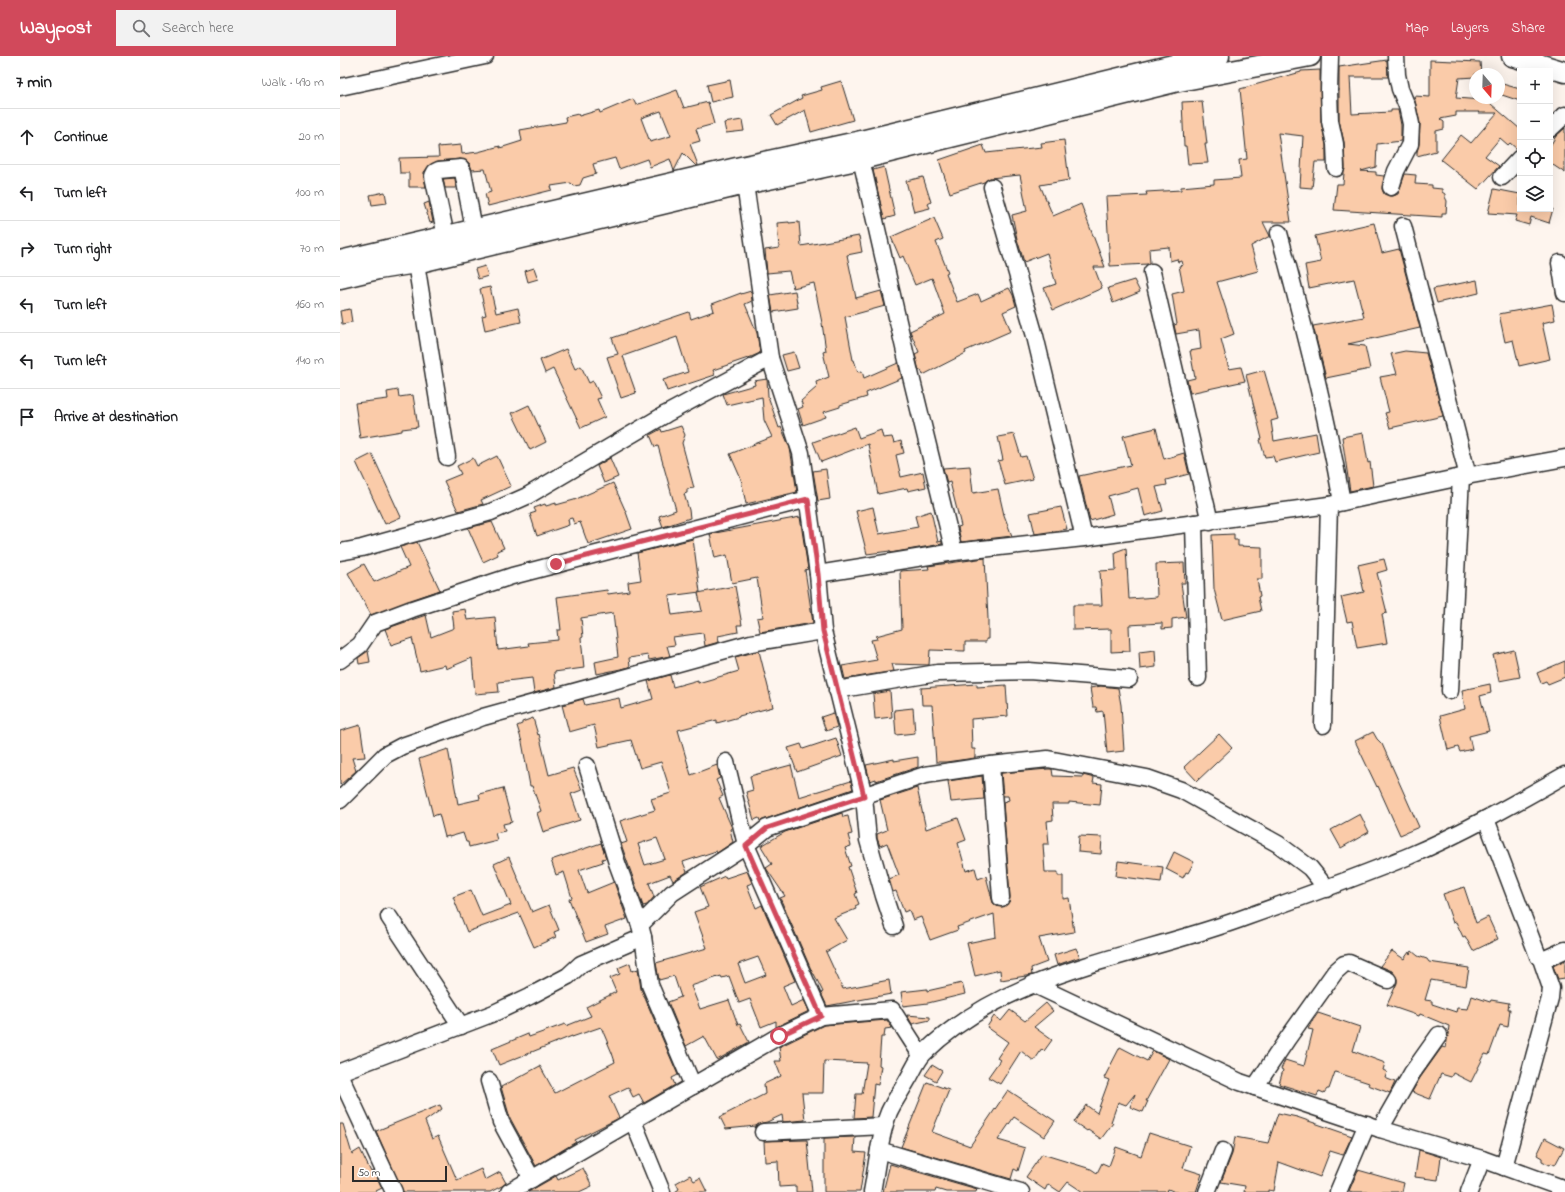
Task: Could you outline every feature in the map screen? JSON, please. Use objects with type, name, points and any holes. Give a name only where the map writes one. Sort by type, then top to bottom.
[{"type":"main road","points":[[340,261],[741,167],[857,142],[1169,66],[1219,56]]},
{"type":"main road","points":[[340,278],[378,269],[416,263],[745,184],[861,159],[1174,82],[1248,62],[1310,56]]},
{"type":"main road","points":[[1512,56],[1565,72]]},
{"type":"street","points":[[340,87],[485,56]]},
{"type":"street","points":[[1330,56],[1328,91],[1330,121],[1335,144],[1336,168]]},
{"type":"street","points":[[1391,187],[1396,171],[1410,144],[1411,124],[1408,106],[1400,89],[1397,75],[1396,56]]},
{"type":"street","points":[[1553,126],[1565,115]]},
{"type":"street","points":[[861,159],[905,352],[954,552]]},
{"type":"street","points":[[1502,177],[1517,161]]},
{"type":"street","points":[[446,236],[433,176],[434,172],[439,170],[461,168],[474,229]]},
{"type":"street","points":[[745,184],[770,358],[801,453],[818,574],[823,631],[864,796],[868,840],[894,926]]},
{"type":"street","points":[[992,186],[1035,336],[1084,538]]},
{"type":"street","points":[[1403,226],[1464,477],[1450,691]]},
{"type":"street","points":[[1279,233],[1318,380],[1332,443],[1336,504],[1322,725]]},
{"type":"street","points":[[416,263],[447,457]]},
{"type":"street","points":[[1560,263],[1565,294]]},
{"type":"street","points":[[1152,272],[1210,522]]},
{"type":"street","points":[[340,552],[362,548],[491,512],[527,496],[666,414],[770,358]]},
{"type":"street","points":[[818,574],[954,552],[1084,538],[1336,504],[1464,477],[1565,458]]},
{"type":"street","points":[[340,660],[360,645],[375,623],[412,609],[512,576],[808,499]]},
{"type":"street","points":[[1194,524],[1198,678]]},
{"type":"street","points":[[340,800],[384,755],[402,746],[482,717],[751,643],[823,631]]},
{"type":"street","points":[[837,690],[937,672],[1029,671],[1129,679]]},
{"type":"street","points":[[340,1072],[494,1013],[568,976],[581,964],[641,931],[672,893],[746,846],[767,828],[925,775],[991,764],[1048,759],[1147,778],[1181,790],[1278,844],[1310,868],[1327,889]]},
{"type":"street","points":[[726,762],[746,846],[821,1016]]},
{"type":"street","points":[[991,764],[1001,898]]},
{"type":"street","points":[[587,766],[617,863],[641,931],[650,985],[693,1086]]},
{"type":"street","points":[[872,1192],[884,1126],[890,1111],[922,1055],[948,1032],[984,1007],[1033,984],[1108,958],[1206,931],[1327,889],[1411,855],[1486,819],[1565,775]]},
{"type":"street","points":[[1486,819],[1551,988],[1550,998],[1504,1167]]},
{"type":"street","points":[[389,917],[461,1026]]},
{"type":"street","points":[[1541,959],[1545,959],[1565,950]]},
{"type":"street","points":[[1255,1087],[1335,972],[1344,964],[1349,963],[1388,980]]},
{"type":"street","points":[[1033,984],[1240,1082],[1374,1126],[1482,1158],[1565,1189]]},
{"type":"street","points":[[489,1081],[522,1187],[779,1036],[821,1016],[892,1010],[922,1055]]},
{"type":"street","points":[[1338,1192],[1374,1126],[1439,1035]]},
{"type":"street","points":[[340,1076],[394,1192]]},
{"type":"street","points":[[633,1121],[662,1192]]},
{"type":"street","points":[[763,1132],[884,1126]]},
{"type":"street","points":[[879,1150],[1021,1192]]},
{"type":"street","points":[[1207,1192],[1223,1151]]},
{"type":"street","points":[[1469,1192],[1482,1158]]},
{"type":"building","points":[[1387,60],[1388,77],[1350,77],[1352,114],[1391,112],[1391,110],[1398,110],[1401,125],[1401,141],[1377,144],[1376,167],[1361,171],[1376,172],[1376,175],[1384,176],[1382,189],[1384,194],[1389,196],[1398,194],[1405,174],[1416,175],[1415,184],[1432,185],[1432,188],[1442,189],[1447,201],[1446,213],[1442,213],[1442,217],[1334,210],[1337,184],[1343,184],[1345,168],[1344,142],[1339,120],[1339,67]]},
{"type":"building","points":[[1430,60],[1480,62],[1480,68],[1469,68],[1469,77],[1459,78],[1456,98],[1469,99],[1469,104],[1491,104],[1517,126],[1517,149],[1510,143],[1508,145],[1500,138],[1485,156],[1499,166],[1478,189],[1441,160],[1461,135],[1471,143],[1497,113],[1456,112],[1456,116],[1440,119],[1444,122],[1444,129],[1436,131],[1436,151],[1417,156],[1420,124],[1414,96],[1430,97]]},
{"type":"building","points":[[1320,70],[1321,121],[1326,145],[1326,162],[1315,162],[1312,188],[1300,187],[1303,136],[1278,133],[1291,222],[1263,222],[1270,236],[1251,246],[1258,271],[1217,282],[1234,334],[1221,339],[1229,369],[1241,367],[1245,381],[1190,393],[1187,380],[1195,378],[1190,351],[1201,349],[1199,330],[1176,334],[1174,325],[1177,324],[1172,294],[1184,291],[1179,266],[1183,265],[1182,261],[1178,262],[1177,259],[1170,261],[1169,247],[1149,249],[1150,263],[1148,264],[1110,266],[1106,197],[1147,195],[1146,192],[1181,190],[1181,187],[1214,184],[1214,180],[1241,178],[1239,160],[1247,159],[1240,89],[1301,71]]},
{"type":"building","points":[[730,80],[733,97],[711,102],[707,85]]},
{"type":"building","points":[[841,81],[853,120],[811,132],[805,110],[777,125],[771,115],[802,98],[801,96],[822,90],[821,87]]},
{"type":"building","points":[[1505,85],[1517,88],[1517,100],[1505,96]]},
{"type":"building","points":[[677,90],[684,108],[708,102],[714,124],[696,129],[700,141],[690,144],[698,165],[696,166],[683,153],[674,171],[670,159],[650,167],[647,159],[619,169],[615,158],[593,164],[596,174],[583,178],[580,185],[574,186],[571,183],[551,186],[552,190],[488,206],[485,194],[491,192],[485,169],[472,170],[470,164],[465,160],[438,161],[431,164],[424,172],[426,187],[409,187],[409,173],[400,173],[399,158],[439,157],[438,147],[461,145],[462,154],[478,152],[500,146],[500,148],[522,141],[520,130],[566,122],[565,117],[578,114],[579,116],[599,110],[600,113],[633,99],[636,105]],"holes":[[[661,111],[671,136],[650,142],[641,118]]]},
{"type":"building","points":[[1202,101],[1208,163],[1188,164],[1186,146],[1184,146],[1182,102]]},
{"type":"building","points":[[742,120],[744,131],[726,133],[724,123]]},
{"type":"building","points":[[1565,128],[1565,173],[1553,165],[1553,141]]},
{"type":"building","points":[[1064,140],[1069,180],[1040,185],[1053,216],[1081,204],[1105,267],[1094,267],[1102,288],[1053,310],[1044,288],[1056,284],[1047,253],[1024,262],[1017,239],[1012,215],[1027,211],[1020,175],[990,178],[984,182],[950,193],[939,160],[983,145],[986,153],[1042,147],[1041,143]]},
{"type":"building","points":[[884,167],[895,216],[884,219],[873,170]]},
{"type":"building","points":[[923,177],[931,202],[928,204],[930,208],[914,212],[906,181]]},
{"type":"building","points":[[455,178],[456,188],[445,188],[443,179]]},
{"type":"building","points":[[1494,189],[1517,193],[1517,212],[1552,212],[1549,223],[1531,217],[1529,225],[1515,221],[1517,215],[1488,213]]},
{"type":"building","points":[[385,192],[387,203],[372,205],[370,195]]},
{"type":"building","points":[[429,202],[433,222],[430,223],[424,204]]},
{"type":"building","points":[[934,218],[943,239],[936,242],[948,272],[946,273],[957,302],[978,294],[981,301],[1009,288],[1016,306],[1003,312],[1011,331],[965,351],[966,353],[923,375],[921,370],[919,371],[915,354],[919,352],[910,331],[945,314],[932,278],[915,285],[903,256],[900,258],[891,237]]},
{"type":"building","points":[[799,222],[801,246],[859,236],[862,252],[847,255],[856,298],[881,291],[885,306],[845,317],[853,360],[858,372],[862,371],[864,378],[898,363],[902,378],[866,393],[867,397],[840,405],[840,407],[824,412],[826,417],[803,425],[798,409],[803,407],[801,401],[817,387],[816,382],[829,377],[823,352],[826,351],[814,283],[793,288],[789,271],[767,273],[765,250],[779,248],[777,223]]},
{"type":"building","points":[[1374,223],[1382,253],[1399,249],[1420,328],[1348,344],[1365,346],[1370,369],[1326,378],[1313,326],[1364,317],[1354,279],[1309,288],[1305,265],[1321,262],[1315,236]]},
{"type":"building","points":[[485,266],[488,276],[478,279],[475,269]]},
{"type":"building","points":[[534,268],[538,279],[528,282],[525,271]]},
{"type":"building","points":[[1134,280],[1140,292],[1113,303],[1108,288]]},
{"type":"building","points":[[1477,280],[1479,293],[1437,303],[1433,289]]},
{"type":"building","points":[[490,287],[496,313],[518,308],[521,322],[485,330],[482,316],[486,315],[480,289]]},
{"type":"building","points":[[751,291],[752,301],[745,304],[757,333],[760,353],[713,370],[715,375],[667,391],[663,380],[688,372],[677,337],[623,356],[636,393],[621,398],[607,357],[618,354],[612,338],[689,312],[691,319],[714,311],[712,304],[741,293]]},
{"type":"building","points":[[795,291],[798,308],[773,312],[770,295]]},
{"type":"building","points":[[1552,304],[1555,320],[1542,323],[1550,359],[1519,366],[1513,340],[1505,342],[1499,314]]},
{"type":"building","points":[[350,309],[352,322],[342,324],[340,311]]},
{"type":"building","points":[[566,349],[575,369],[581,366],[589,383],[593,381],[601,398],[597,399],[605,417],[581,428],[553,369],[545,373],[540,360]]},
{"type":"building","points":[[1405,351],[1426,353],[1443,416],[1390,428],[1385,413],[1389,412],[1380,377],[1397,374],[1391,354]]},
{"type":"building","points":[[794,352],[799,368],[787,371],[782,355]]},
{"type":"building","points":[[1264,370],[1278,419],[1271,421],[1274,441],[1316,433],[1319,452],[1275,462],[1273,456],[1265,457],[1246,375]]},
{"type":"building","points":[[767,379],[768,396],[779,428],[781,427],[790,448],[797,492],[746,504],[741,479],[730,454],[772,437],[764,420],[762,397],[727,405],[723,394],[755,385],[754,381]]},
{"type":"building","points":[[398,390],[399,397],[413,395],[418,427],[360,438],[355,403],[388,399],[387,392]]},
{"type":"building","points":[[529,405],[546,442],[530,450],[512,413]]},
{"type":"building","points":[[681,426],[685,435],[682,443],[694,488],[687,489],[687,493],[684,494],[690,518],[663,527],[659,516],[676,510],[658,446],[655,447],[650,435],[661,429],[662,432]]},
{"type":"building","points":[[855,427],[859,438],[881,430],[883,438],[892,437],[894,443],[901,441],[904,453],[896,455],[901,477],[923,472],[926,487],[908,491],[907,488],[878,494],[868,444],[821,462],[813,442]]},
{"type":"building","points":[[1156,428],[1164,459],[1184,453],[1189,474],[1166,480],[1167,485],[1156,487],[1163,511],[1145,516],[1138,488],[1108,496],[1113,514],[1090,521],[1079,476],[1131,465],[1123,436]]},
{"type":"building","points":[[1363,433],[1368,463],[1370,462],[1373,486],[1350,491],[1342,437]]},
{"type":"building","points":[[1014,434],[1021,457],[1026,456],[1033,479],[1005,485],[998,461],[1003,460],[998,437]]},
{"type":"building","points":[[372,454],[401,517],[385,524],[356,462]]},
{"type":"building","points":[[497,456],[511,486],[481,500],[483,504],[458,511],[444,481],[461,474],[457,466],[473,458],[477,466]]},
{"type":"building","points":[[610,458],[618,477],[604,483],[597,466]]},
{"type":"building","points":[[970,466],[973,493],[998,489],[1004,515],[1012,536],[961,542],[958,527],[961,526],[950,482],[947,483],[943,468]]},
{"type":"building","points":[[826,469],[830,499],[818,501],[813,471]]},
{"type":"building","points":[[613,483],[632,529],[588,544],[580,522],[574,524],[572,518],[568,519],[569,525],[537,536],[530,514],[536,512],[534,508],[545,504],[546,506],[556,503],[556,505],[574,500]]},
{"type":"building","points":[[873,507],[879,534],[918,527],[915,516],[931,511],[938,542],[942,541],[942,544],[890,553],[890,551],[867,554],[856,511]]},
{"type":"building","points":[[1061,507],[1067,529],[1035,534],[1030,513]]},
{"type":"building","points":[[800,517],[808,569],[805,570],[813,623],[760,632],[757,618],[763,617],[757,578],[732,583],[727,555],[715,558],[710,534]]},
{"type":"building","points":[[492,522],[504,548],[497,551],[498,555],[483,562],[468,528]]},
{"type":"building","points":[[1234,534],[1234,540],[1238,540],[1238,546],[1262,547],[1262,579],[1257,579],[1260,596],[1258,597],[1261,611],[1222,620],[1214,589],[1212,535]]},
{"type":"building","points":[[693,539],[700,592],[669,596],[672,615],[702,611],[698,593],[735,586],[742,625],[737,625],[738,632],[718,636],[719,642],[705,646],[703,633],[673,637],[675,645],[667,646],[670,656],[649,660],[648,655],[629,658],[630,667],[597,674],[595,662],[618,657],[613,613],[581,618],[584,668],[554,672],[556,687],[534,693],[532,678],[498,682],[499,692],[475,694],[472,658],[446,669],[445,665],[420,671],[412,638],[391,645],[385,629],[426,615],[431,637],[454,628],[452,611],[465,609],[467,620],[495,617],[498,650],[529,646],[528,643],[558,640],[557,630],[561,630],[557,597],[607,590],[608,594],[629,591],[628,582],[641,580],[637,553]]},
{"type":"building","points":[[417,542],[440,590],[371,615],[348,573],[364,564],[374,582],[409,567],[400,547]]},
{"type":"building","points":[[1126,548],[1129,599],[1157,597],[1156,564],[1184,563],[1185,583],[1181,583],[1186,617],[1172,619],[1172,628],[1162,629],[1162,623],[1129,625],[1130,651],[1111,652],[1111,629],[1073,630],[1073,605],[1102,605],[1100,571],[1116,570],[1115,552]]},
{"type":"building","points":[[985,558],[988,619],[988,639],[986,639],[986,642],[965,642],[965,651],[930,650],[929,665],[892,664],[894,671],[845,679],[842,666],[877,660],[871,640],[877,639],[876,636],[902,629],[900,571],[929,569],[928,566]]},
{"type":"building","points":[[1384,559],[1387,570],[1377,573],[1387,613],[1382,614],[1387,643],[1357,648],[1352,621],[1347,622],[1341,597],[1364,592],[1358,565]]},
{"type":"building","points":[[1155,650],[1156,667],[1140,669],[1139,652]]},
{"type":"building","points":[[1514,650],[1520,677],[1499,681],[1493,655]]},
{"type":"building","points":[[368,651],[370,662],[359,664],[358,658]]},
{"type":"building","points":[[759,651],[773,707],[717,723],[717,720],[678,730],[691,775],[717,765],[720,778],[716,780],[723,796],[719,798],[732,828],[730,829],[733,842],[717,853],[716,851],[683,862],[687,872],[673,881],[670,875],[649,883],[654,897],[647,905],[643,906],[621,844],[627,842],[620,821],[655,810],[651,799],[671,793],[661,762],[640,768],[631,740],[599,747],[594,725],[569,732],[562,705],[583,699],[585,705],[619,698],[621,708],[653,699],[648,681],[670,675],[673,687],[698,680],[698,683],[739,671],[735,657]],"holes":[[[657,838],[665,859],[645,865],[638,844]]]},
{"type":"building","points":[[1565,661],[1565,677],[1548,684],[1546,681],[1541,683],[1537,673]]},
{"type":"building","points":[[977,684],[977,687],[1006,685],[1008,716],[971,719],[972,749],[975,749],[975,758],[936,762],[932,705],[922,705],[921,688]]},
{"type":"building","points":[[1490,684],[1491,693],[1480,696],[1489,731],[1469,736],[1472,749],[1460,752],[1458,747],[1448,750],[1440,716],[1465,709],[1462,690]]},
{"type":"building","points":[[1101,686],[1118,688],[1121,705],[1124,751],[1107,753],[1103,711],[1097,712],[1096,707],[1093,707],[1090,688]]},
{"type":"building","points":[[890,691],[892,717],[875,719],[873,694]]},
{"type":"building","points":[[913,708],[915,733],[896,735],[894,710]]},
{"type":"building","points":[[833,713],[837,727],[826,731],[821,717]]},
{"type":"building","points":[[533,718],[538,735],[539,734],[549,775],[573,768],[582,790],[571,794],[580,820],[543,832],[537,813],[541,811],[532,786],[530,786],[522,742],[517,726],[522,724],[522,722]]},
{"type":"building","points":[[360,725],[365,757],[352,758],[356,771],[340,785],[340,731]]},
{"type":"building","points":[[1373,732],[1382,744],[1419,827],[1400,835],[1378,786],[1377,787],[1355,741]]},
{"type":"building","points":[[1219,734],[1232,748],[1197,781],[1184,767]]},
{"type":"building","points":[[836,738],[842,756],[797,772],[788,748],[801,744],[803,749]]},
{"type":"building","points":[[448,749],[458,804],[480,799],[479,794],[503,788],[512,822],[503,824],[505,831],[495,833],[497,840],[469,847],[463,833],[445,837],[439,814],[433,816],[419,759]]},
{"type":"building","points":[[918,757],[918,767],[876,781],[876,779],[870,781],[866,765],[894,759],[894,761]]},
{"type":"building","points":[[791,765],[799,797],[851,781],[853,789],[760,821],[759,818],[754,820],[746,792],[753,790],[750,776]]},
{"type":"building","points":[[1052,769],[1053,776],[1083,777],[1083,775],[1094,778],[1093,783],[1102,784],[1100,805],[1069,802],[1069,804],[1052,804],[1053,820],[1047,821],[1049,844],[1043,844],[1045,872],[1058,872],[1058,876],[1063,876],[1063,899],[1069,898],[1074,932],[1039,938],[1047,962],[1031,968],[1032,975],[1001,980],[1000,970],[975,976],[967,943],[996,937],[994,914],[957,927],[958,930],[930,940],[921,917],[913,920],[909,910],[904,912],[896,891],[893,892],[889,879],[899,875],[887,843],[880,846],[877,838],[877,834],[887,830],[880,800],[917,788],[926,829],[958,818],[966,840],[958,843],[966,871],[975,868],[978,879],[986,876],[993,903],[1002,907],[1009,902],[1010,897],[1003,802],[1009,800],[1008,796],[1003,796],[1001,773]]},
{"type":"building","points":[[982,776],[984,799],[951,802],[948,781]]},
{"type":"building","points":[[842,813],[843,817],[848,816],[852,834],[848,835],[851,846],[845,848],[851,866],[848,867],[857,893],[855,894],[859,904],[855,906],[856,909],[834,918],[847,940],[826,952],[843,989],[889,980],[891,994],[827,1006],[821,993],[823,992],[813,974],[780,898],[785,896],[766,868],[772,864],[761,846],[785,832]]},
{"type":"building","points":[[1360,814],[1369,832],[1341,848],[1331,830]]},
{"type":"building","points":[[1079,836],[1102,837],[1101,854],[1078,852]]},
{"type":"building","points":[[601,843],[606,858],[602,859],[603,862],[579,870],[587,893],[614,882],[627,919],[605,927],[608,934],[586,942],[569,899],[572,898],[564,872],[556,875],[551,860]]},
{"type":"building","points":[[1174,852],[1194,862],[1188,873],[1186,872],[1183,878],[1166,869]]},
{"type":"building","points":[[509,857],[532,912],[549,905],[559,930],[554,932],[556,937],[534,947],[519,913],[467,932],[453,897],[471,890],[482,916],[511,905],[494,864]]},
{"type":"building","points":[[1118,861],[1163,867],[1161,882],[1116,876]]},
{"type":"building","points":[[747,871],[752,883],[747,885],[756,908],[762,905],[795,981],[783,986],[791,1006],[804,1000],[809,1011],[776,1027],[776,1021],[761,1027],[750,999],[739,1003],[729,976],[722,978],[721,976],[691,986],[700,1009],[729,1000],[738,1025],[740,1024],[749,1042],[717,1060],[704,1036],[686,1046],[668,1002],[681,997],[674,976],[659,980],[656,963],[707,948],[694,912],[708,907],[700,887],[725,876],[726,878]],"holes":[[[758,957],[766,975],[745,983],[738,964]]]},
{"type":"building","points":[[1464,887],[1476,923],[1488,917],[1498,939],[1473,951],[1465,936],[1463,937],[1456,922],[1453,923],[1443,894]]},
{"type":"building","points":[[1076,948],[1080,957],[1057,965],[1054,955]]},
{"type":"building","points":[[1392,951],[1404,959],[1409,952],[1410,954],[1412,951],[1418,956],[1427,959],[1429,962],[1469,968],[1466,986],[1431,980],[1425,1000],[1432,1001],[1432,1004],[1456,1012],[1457,1008],[1468,1009],[1472,996],[1490,1002],[1491,1000],[1509,1003],[1508,1009],[1510,1009],[1508,1027],[1500,1025],[1489,1055],[1485,1054],[1471,1082],[1453,1073],[1451,1077],[1441,1074],[1430,1099],[1412,1092],[1442,1047],[1446,1048],[1449,1026],[1420,1014],[1419,1016],[1387,1005],[1397,983],[1397,979],[1392,971],[1380,966]]},
{"type":"building","points":[[1565,960],[1565,978],[1558,979],[1553,966]]},
{"type":"building","points":[[630,963],[632,971],[638,969],[641,989],[678,1075],[672,1078],[675,1085],[644,1103],[639,1094],[633,1097],[628,1087],[609,1096],[619,1118],[575,1140],[576,1142],[536,1166],[510,1118],[501,1087],[540,1066],[555,1093],[615,1062],[612,1053],[601,1027],[572,1036],[499,1065],[492,1049],[528,1034],[529,1037],[565,1024],[566,1026],[591,1016],[586,1007],[616,992],[610,978],[620,974],[618,968]]},
{"type":"building","points":[[962,983],[965,994],[928,1003],[903,1006],[901,992],[927,989],[927,991]]},
{"type":"building","points":[[1046,1003],[1053,1011],[1034,1027],[1052,1040],[1044,1051],[1042,1049],[1034,1061],[1021,1051],[1000,1084],[988,1077],[1000,1060],[997,1058],[1008,1042],[987,1027],[994,1016],[1001,1021],[1010,1010],[1025,1021]]},
{"type":"building","points":[[1318,1013],[1360,1027],[1353,1051],[1385,1063],[1383,1070],[1387,1072],[1385,1078],[1395,1082],[1390,1093],[1368,1085],[1369,1083],[1335,1072],[1329,1089],[1327,1089],[1324,1093],[1319,1091],[1317,1096],[1279,1084],[1283,1070],[1281,1069],[1285,1060],[1304,1066],[1313,1030],[1308,1029]]},
{"type":"building","points":[[907,1015],[930,1017],[930,1020],[912,1024]]},
{"type":"building","points":[[887,1020],[892,1028],[885,1029],[884,1037],[881,1037],[879,1065],[881,1066],[878,1085],[874,1084],[871,1117],[854,1118],[856,1094],[862,1094],[867,1063],[824,1061],[823,1093],[802,1093],[805,1120],[783,1122],[782,1115],[756,1126],[726,1129],[720,1117],[765,1094],[764,1084],[781,1076],[775,1061],[781,1061],[779,1047],[824,1025]]},
{"type":"building","points":[[1120,1047],[1147,1061],[1153,1051],[1169,1059],[1146,1101],[1148,1101],[1143,1112],[1130,1107],[1135,1094],[1126,1105],[1118,1102],[1111,1122],[1113,1123],[1101,1139],[1074,1122],[1086,1105],[1097,1113],[1109,1080],[1104,1078]]},
{"type":"building","points":[[932,1065],[942,1071],[936,1081],[925,1075]]},
{"type":"building","points":[[927,1082],[949,1090],[932,1132],[970,1146],[1008,1090],[1055,1121],[1044,1137],[1014,1117],[998,1140],[1025,1148],[1018,1171],[1014,1169],[1011,1179],[901,1147]]},
{"type":"building","points":[[440,1105],[442,1109],[425,1121],[432,1139],[438,1136],[457,1180],[481,1169],[485,1180],[500,1172],[506,1183],[490,1192],[403,1192],[376,1131]]},
{"type":"building","points":[[1278,1113],[1297,1117],[1352,1136],[1343,1155],[1330,1151],[1320,1177],[1279,1162],[1274,1191],[1244,1192],[1245,1186],[1221,1182],[1232,1154],[1235,1137],[1268,1143]]},
{"type":"building","points":[[340,1124],[343,1124],[352,1154],[360,1149],[371,1172],[374,1171],[382,1188],[374,1192],[340,1192]]},
{"type":"building","points":[[1149,1133],[1190,1146],[1183,1168],[1202,1174],[1196,1192],[1175,1192],[1168,1189],[1167,1192],[1083,1192],[1068,1182],[1060,1192],[1048,1184],[1045,1190],[1026,1177],[1042,1154],[1091,1169],[1097,1173],[1102,1163],[1109,1166],[1116,1147],[1141,1156]]},
{"type":"building","points":[[855,1137],[854,1152],[866,1153],[860,1192],[824,1192],[824,1138]]},
{"type":"building","points":[[1545,1138],[1564,1148],[1555,1165],[1551,1163],[1550,1165],[1542,1161],[1542,1158],[1537,1155]]},
{"type":"building","points":[[807,1140],[812,1192],[796,1192],[796,1186],[779,1187],[778,1161],[765,1162],[764,1141]]},
{"type":"building","points":[[1419,1150],[1441,1157],[1438,1180],[1415,1177]]},
{"type":"building","points":[[890,1164],[977,1189],[976,1192],[946,1192],[936,1189],[935,1192],[883,1192]]},
{"type":"building","points":[[583,1168],[592,1186],[579,1192],[528,1192],[556,1176],[558,1180]]},
{"type":"building","points":[[1358,1170],[1404,1183],[1402,1192],[1349,1191]]},
{"type":"building","points":[[690,1175],[694,1181],[700,1178],[707,1192],[675,1192],[679,1189],[676,1183]]},
{"type":"route","points":[[556,564],[808,499],[818,574],[823,631],[864,796],[767,828],[746,846],[821,1016],[779,1036]]}]
